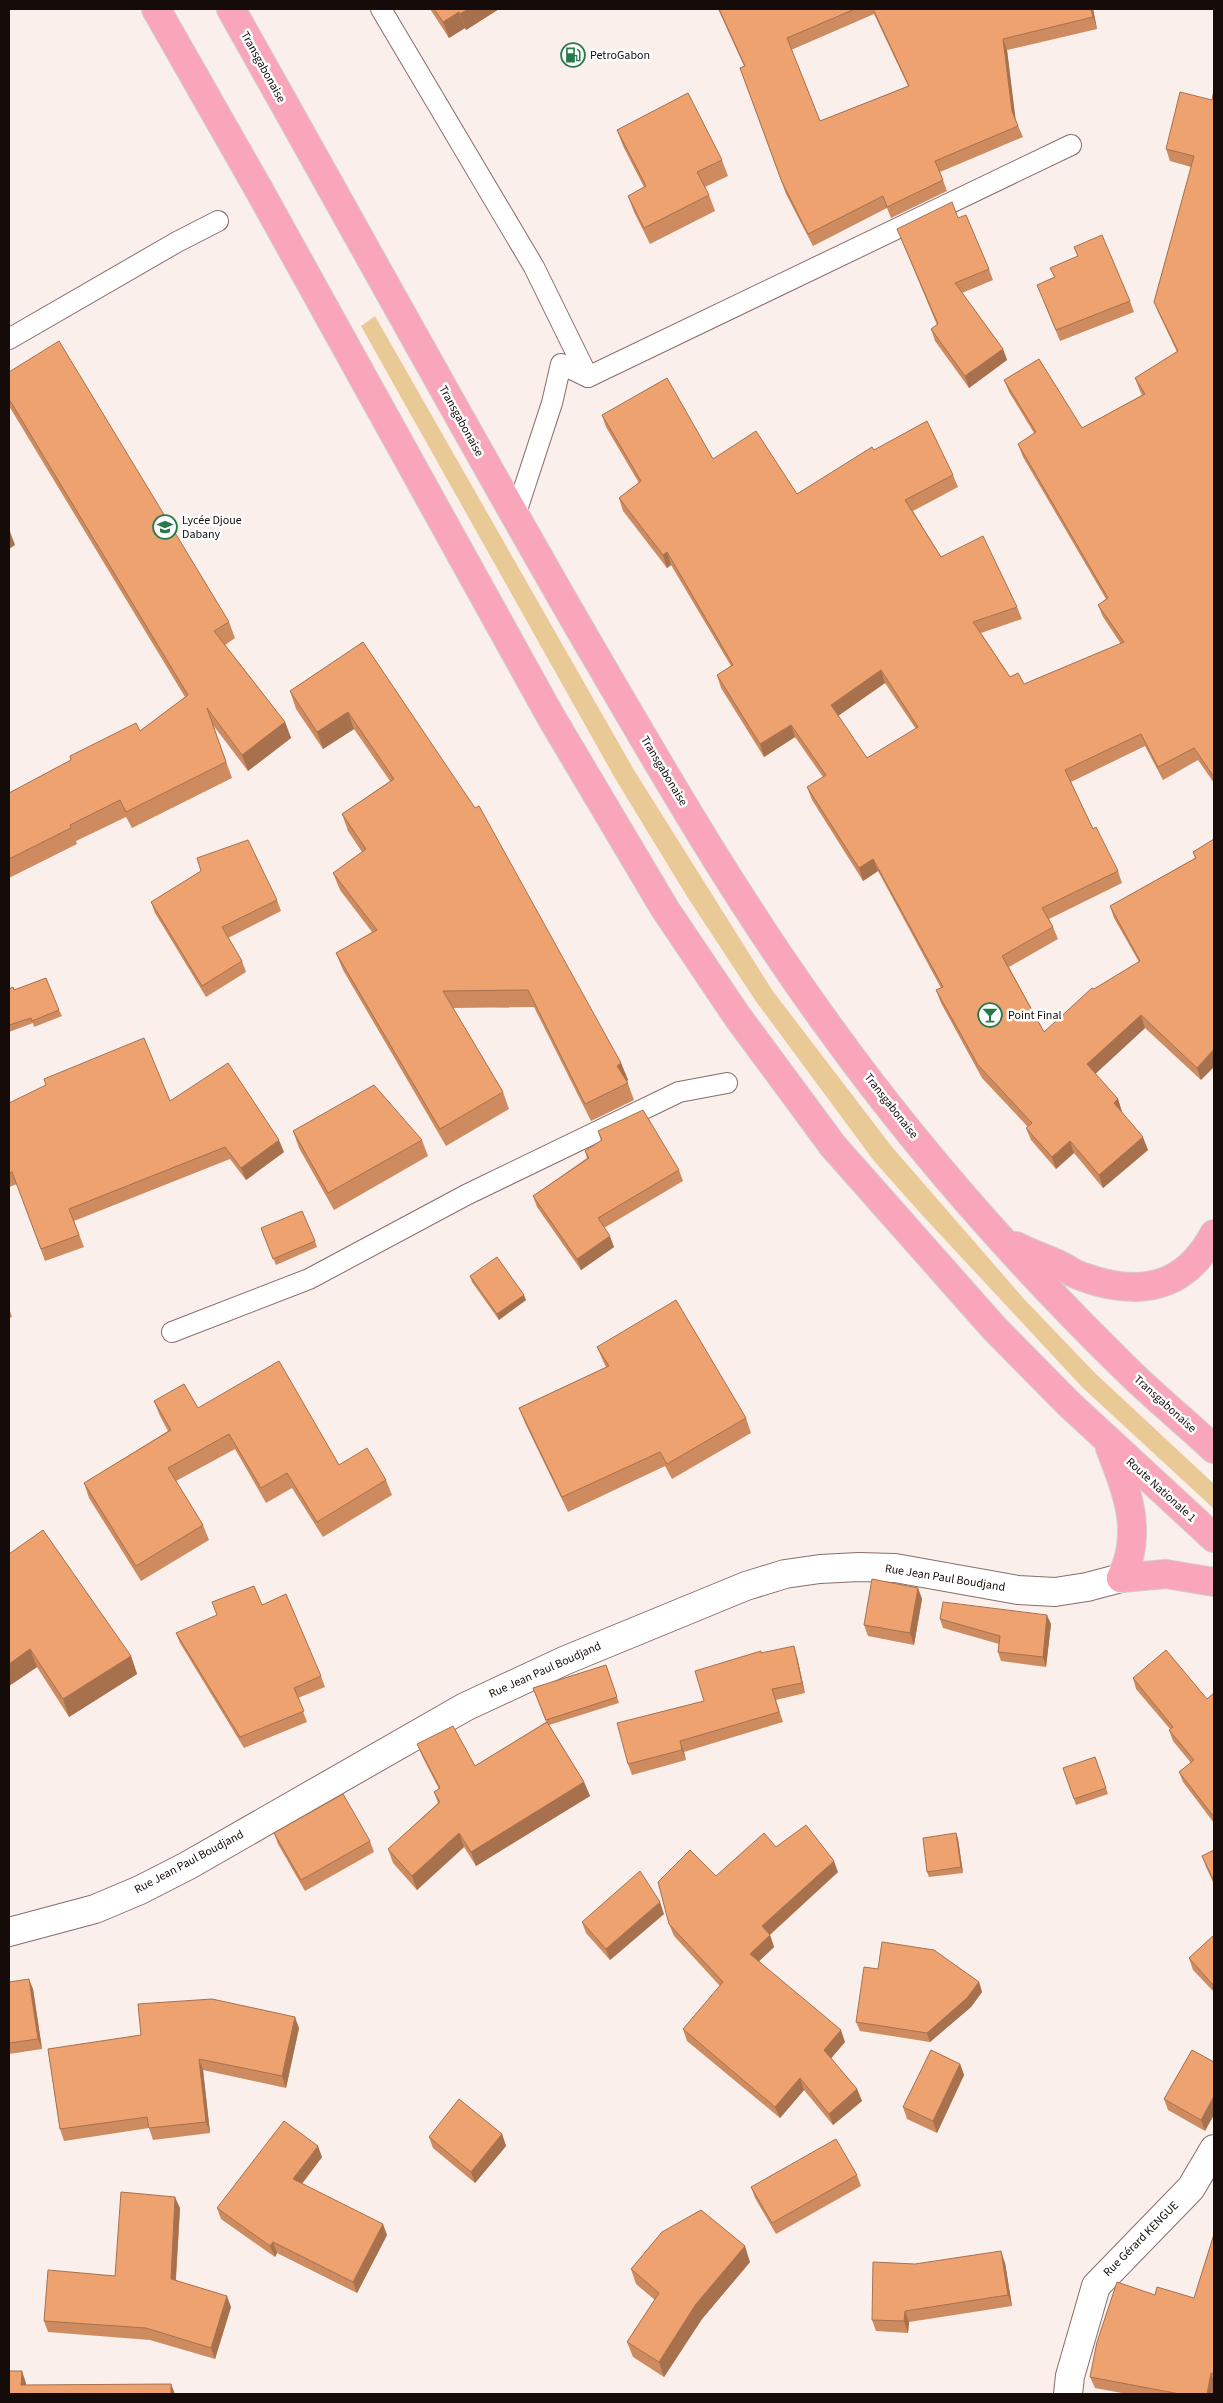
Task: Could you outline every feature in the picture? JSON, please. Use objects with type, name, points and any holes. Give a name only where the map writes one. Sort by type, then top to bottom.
[{"type":"highway","points":[[156,9],[268,205],[551,717],[665,909],[737,1016],[834,1146],[994,1328],[1108,1442],[1131,1509],[1134,1528],[1132,1549],[1128,1564],[1121,1578]]},
{"type":"highway","name":"Transgabonaise","points":[[231,9],[515,516],[655,757],[750,911],[828,1026],[927,1152],[1000,1236],[1124,1367],[1214,1449]]},
{"type":"highway","points":[[1000,1236],[1028,1252],[1081,1276],[1107,1285],[1132,1288],[1158,1284],[1174,1279],[1206,1249],[1214,1234]]},
{"type":"highway","name":"Route Nationale 1","points":[[1108,1442],[1214,1538]]},
{"type":"highway","points":[[1121,1578],[1166,1574],[1214,1582]]},
{"type":"street","name":"Rue Jean Paul Boudjand","points":[[9,1932],[95,1909],[140,1890],[187,1866],[465,1707],[566,1660],[746,1586],[786,1574],[820,1568],[859,1567],[895,1568],[1018,1590],[1046,1592],[1087,1587],[1121,1578]]},
{"type":"street","name":"Rue Gérard KENGUE","points":[[1068,2394],[1070,2376],[1096,2286],[1192,2188],[1214,2149]]},
{"type":"lane","points":[[381,9],[534,267],[588,377]]},
{"type":"lane","points":[[588,377],[1071,145]]},
{"type":"lane","points":[[9,339],[177,242],[218,221]]},
{"type":"lane","points":[[515,516],[552,403],[561,364],[588,377]]},
{"type":"lane","points":[[172,1332],[309,1279],[466,1195],[679,1092],[727,1083]]},
{"type":"shaded area","points":[[375,316],[634,770],[772,990],[892,1147],[1025,1300],[1095,1373],[1214,1484],[1214,1509],[1082,1387],[922,1215],[874,1161],[755,1000],[688,898],[616,780],[361,326]]},
{"type":"building","points":[[434,9],[468,9],[443,22]]},
{"type":"building","points":[[719,9],[855,9],[787,38],[820,121],[909,86],[873,9],[1091,9],[1093,17],[1003,39],[1012,111],[1018,126],[935,161],[943,180],[887,207],[883,196],[808,234],[782,182],[740,68],[745,66]]},
{"type":"building","points":[[1214,90],[1214,777],[1194,748],[1158,767],[1141,734],[1065,770],[1093,829],[1096,827],[1118,871],[1042,908],[1053,927],[1002,956],[1044,1032],[1092,988],[1094,989],[1140,961],[1110,906],[1196,858],[1193,852],[1214,839],[1214,1049],[1197,1068],[1141,1015],[1087,1064],[1118,1099],[1114,1103],[1143,1137],[1099,1175],[1070,1141],[1052,1157],[1026,1128],[1032,1123],[978,1065],[936,990],[943,987],[873,859],[859,868],[807,787],[826,775],[791,725],[760,744],[717,675],[733,665],[667,552],[663,555],[619,498],[641,481],[602,415],[667,378],[713,459],[756,431],[797,494],[872,447],[874,450],[927,421],[953,475],[905,500],[941,557],[983,536],[1017,607],[973,622],[1010,677],[1018,673],[1024,684],[1124,642],[1098,605],[1108,598],[1018,444],[1036,432],[1004,380],[1039,359],[1082,428],[1145,394],[1135,378],[1178,351],[1154,302],[1194,156],[1166,149],[1180,92],[1212,100]],"holes":[[[881,670],[918,727],[867,758],[831,705]]]},
{"type":"building","points":[[688,93],[722,160],[697,172],[709,195],[644,228],[628,196],[646,186],[617,130]]},
{"type":"building","points":[[952,202],[958,218],[966,215],[989,269],[955,283],[1003,349],[965,376],[931,329],[938,324],[897,229]]},
{"type":"building","points":[[1102,235],[1130,301],[1056,330],[1037,285],[1055,277],[1050,268],[1078,256],[1074,247]]},
{"type":"building","points":[[59,341],[229,622],[214,631],[285,722],[242,755],[207,708],[226,762],[126,812],[120,800],[70,825],[71,828],[9,859],[9,793],[71,760],[70,756],[136,723],[140,731],[188,695],[9,399],[9,372]]},
{"type":"building","points":[[363,642],[475,808],[479,806],[621,1063],[617,1066],[628,1083],[585,1104],[528,990],[443,991],[503,1092],[440,1129],[336,953],[377,930],[333,873],[366,849],[342,814],[394,779],[348,712],[317,732],[290,691]]},
{"type":"building","points":[[248,840],[277,900],[222,927],[242,961],[202,986],[151,902],[201,871],[197,858]]},
{"type":"building","points":[[46,978],[59,1010],[32,1021],[31,1018],[9,1025],[9,989],[13,987],[14,990]]},
{"type":"building","points":[[144,1038],[170,1101],[228,1063],[279,1140],[241,1168],[225,1147],[69,1209],[79,1235],[41,1249],[12,1172],[9,1173],[9,1103],[46,1085],[44,1079]]},
{"type":"building","points":[[374,1085],[422,1140],[328,1193],[293,1131]]},
{"type":"building","points":[[643,1110],[679,1170],[598,1218],[610,1236],[577,1259],[533,1196],[589,1158],[585,1151],[602,1140],[598,1131]]},
{"type":"building","points":[[302,1211],[315,1241],[273,1259],[261,1228]]},
{"type":"building","points":[[497,1257],[524,1295],[497,1314],[470,1276]]},
{"type":"building","points":[[676,1300],[746,1418],[667,1464],[660,1452],[562,1497],[519,1408],[609,1366],[597,1347]]},
{"type":"building","points":[[279,1361],[339,1465],[367,1448],[386,1480],[317,1522],[287,1473],[261,1488],[229,1434],[168,1468],[203,1525],[136,1566],[84,1483],[171,1430],[154,1401],[184,1384],[198,1408]]},
{"type":"building","points":[[43,1530],[131,1656],[63,1699],[30,1649],[9,1664],[9,1554]]},
{"type":"building","points":[[872,1579],[918,1588],[910,1633],[864,1625]]},
{"type":"building","points":[[254,1586],[262,1605],[286,1594],[321,1676],[294,1688],[304,1711],[240,1737],[176,1633],[217,1615],[212,1602]]},
{"type":"building","points":[[943,1602],[1047,1615],[1043,1657],[998,1652],[1000,1636],[940,1619]]},
{"type":"building","points":[[794,1646],[802,1683],[772,1689],[779,1712],[680,1741],[682,1750],[628,1764],[617,1723],[704,1701],[695,1671],[761,1651],[761,1653]]},
{"type":"building","points":[[1166,1650],[1207,1699],[1214,1693],[1214,1817],[1179,1772],[1194,1760],[1169,1730],[1173,1727],[1133,1678]]},
{"type":"building","points":[[606,1665],[617,1697],[546,1720],[533,1688]]},
{"type":"building","points":[[547,1722],[584,1782],[471,1852],[459,1833],[412,1876],[388,1849],[440,1802],[434,1792],[440,1788],[417,1744],[453,1726],[475,1766]]},
{"type":"building","points":[[1095,1757],[1106,1788],[1074,1799],[1063,1768]]},
{"type":"building","points":[[343,1794],[370,1841],[301,1880],[274,1833]]},
{"type":"building","points":[[806,1825],[834,1861],[762,1926],[770,1935],[750,1954],[841,2030],[824,2050],[857,2089],[829,2114],[800,2078],[775,2107],[683,2029],[723,1982],[669,1924],[658,1882],[690,1850],[716,1876],[764,1833],[776,1847]]},
{"type":"building","points":[[956,1833],[961,1867],[927,1872],[923,1838]]},
{"type":"building","points":[[1214,1850],[1214,1881],[1202,1856]]},
{"type":"building","points":[[640,1871],[660,1902],[606,1949],[582,1922]]},
{"type":"building","points":[[1214,1935],[1214,1986],[1189,1958]]},
{"type":"building","points":[[882,1942],[934,1950],[979,1982],[967,1998],[927,2033],[856,2022],[864,1967],[878,1969]]},
{"type":"building","points":[[29,1979],[38,2039],[9,2043],[9,1982]]},
{"type":"building","points":[[212,1999],[295,2017],[282,2076],[199,2059],[206,2122],[149,2128],[147,2117],[60,2129],[48,2049],[141,2035],[138,2004]]},
{"type":"building","points":[[931,2050],[960,2064],[933,2121],[903,2107]]},
{"type":"building","points":[[1192,2050],[1214,2062],[1214,2096],[1201,2120],[1164,2099]]},
{"type":"building","points":[[459,2099],[502,2134],[471,2172],[429,2137]]},
{"type":"building","points":[[284,2121],[318,2146],[293,2179],[383,2224],[353,2282],[273,2242],[270,2246],[217,2208]]},
{"type":"building","points":[[836,2139],[857,2175],[772,2223],[751,2187]]},
{"type":"building","points":[[121,2192],[175,2197],[171,2279],[227,2296],[211,2348],[146,2328],[44,2321],[48,2270],[115,2276]]},
{"type":"building","points":[[701,2210],[745,2246],[696,2304],[659,2362],[627,2342],[659,2293],[631,2269],[662,2232]]},
{"type":"building","points":[[1214,2234],[1214,2374],[1211,2373],[1207,2394],[1180,2394],[1090,2377],[1097,2342],[1117,2282],[1155,2295],[1157,2287],[1194,2298]]},
{"type":"building","points":[[1001,2251],[1008,2295],[905,2311],[904,2321],[872,2320],[873,2262],[915,2264]]},
{"type":"building","points":[[9,2371],[22,2371],[21,2385],[171,2384],[171,2394],[9,2394]]},
{"type":"place","name":"PetroGabon","points":[[573,55]]},
{"type":"place","name":"Lycée Djoue Dabany","points":[[165,527]]},
{"type":"place","name":"Point Final","points":[[990,1015]]}]
